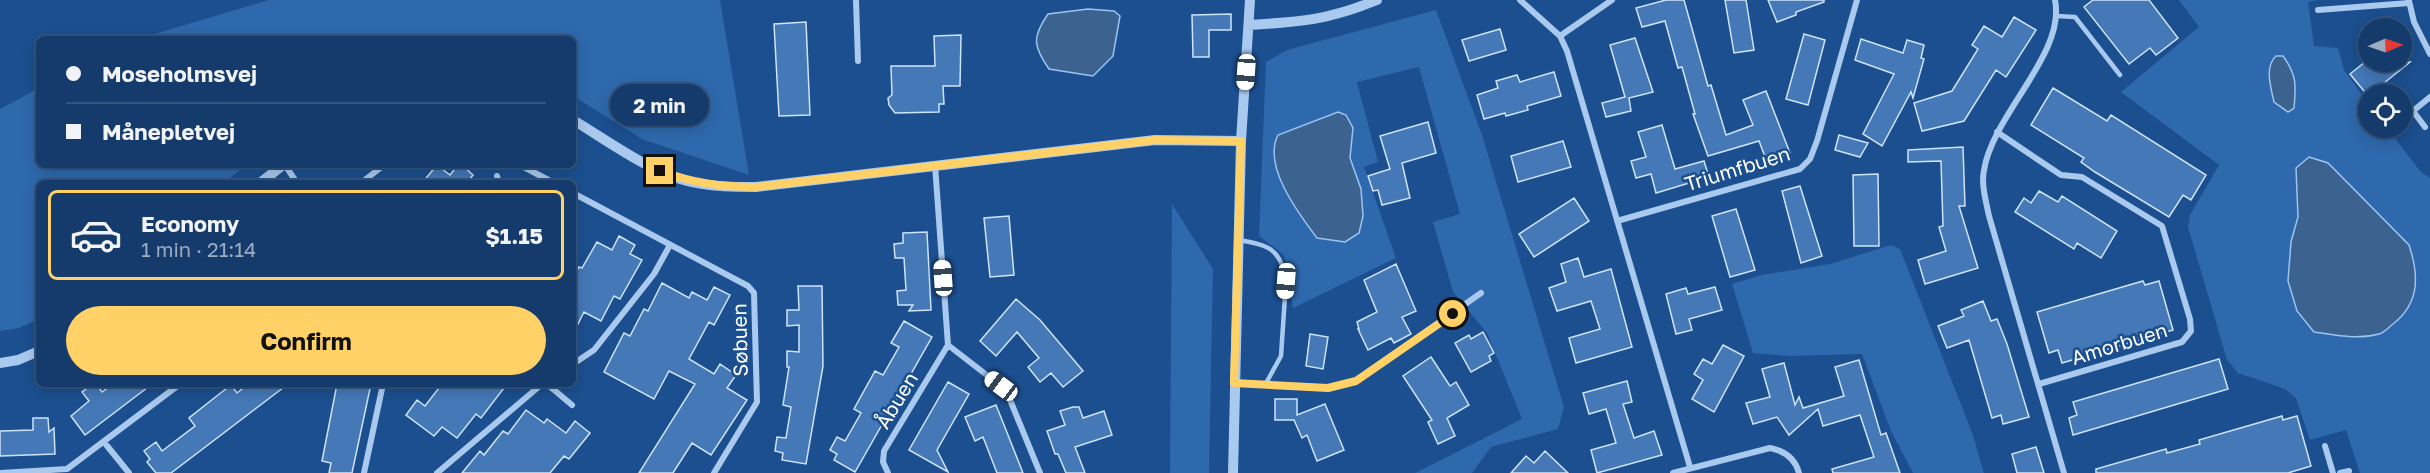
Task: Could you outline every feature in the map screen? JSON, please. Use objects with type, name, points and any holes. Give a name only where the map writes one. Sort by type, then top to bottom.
[{"type":"street","points":[[856,0],[858,61]]},
{"type":"street","points":[[1233,473],[1241,141],[1250,0]]},
{"type":"street","points":[[1249,25],[1316,21],[1348,12],[1377,0]]},
{"type":"street","points":[[1520,0],[1560,36],[1567,51],[1690,467]]},
{"type":"street","points":[[1560,36],[1612,0]]},
{"type":"street","name":"Triumfbuen","points":[[1617,221],[1800,169],[1810,159],[1817,141],[1857,0]]},
{"type":"street","points":[[2055,0],[2057,16],[2050,43],[1997,132],[1983,172],[1984,194],[2064,473]]},
{"type":"street","points":[[2318,10],[2409,1],[2414,22],[2430,54]]},
{"type":"street","points":[[2426,127],[2413,111],[2430,97]]},
{"type":"street","points":[[576,122],[660,171],[691,182],[723,187],[756,187],[1155,140],[1241,141]]},
{"type":"street","name":"Amorbuen","points":[[1997,132],[2061,175],[2082,177],[2162,226],[2190,319],[2191,331],[2182,342],[2039,384]]},
{"type":"street","points":[[935,165],[948,345],[1006,390],[1040,473]]},
{"type":"street","points":[[264,180],[280,168]]},
{"type":"street","points":[[365,180],[380,168]]},
{"type":"street","points":[[526,168],[548,180]]},
{"type":"street","name":"Søbuen","points":[[576,195],[748,286],[754,293],[757,402],[714,473]]},
{"type":"street","points":[[576,362],[594,350],[654,274],[670,244]]},
{"type":"street","points":[[1234,383],[1328,388],[1356,381],[1481,293]]},
{"type":"street","name":"Åbuen","points":[[888,473],[883,462],[884,451],[948,345]]},
{"type":"street","points":[[0,363],[18,360],[36,352]]},
{"type":"street","points":[[0,473],[67,469],[176,387]]},
{"type":"street","points":[[364,473],[381,387]]},
{"type":"street","points":[[438,473],[541,387]]},
{"type":"street","points":[[549,387],[572,405]]},
{"type":"street","points":[[104,442],[129,473]]},
{"type":"street","points":[[2325,446],[2333,473]]},
{"type":"street","points":[[1673,473],[1770,448],[1781,450],[1791,457],[1799,473]]},
{"type":"street","points":[[2340,473],[2349,471]]},
{"type":"lane","points":[[2057,16],[2075,17],[2120,75]]},
{"type":"lane","points":[[1238,240],[1268,247],[1278,257],[1286,281],[1281,356],[1265,385]]},
{"type":"shaded area","points":[[269,0],[720,0],[749,175],[642,139],[576,98],[576,36],[148,36]]},
{"type":"shaded area","points":[[2179,0],[2318,0],[2308,2],[2314,46],[2338,48],[2344,70],[2358,89],[2358,138],[2395,138],[2420,171],[2430,178],[2430,473],[2360,473],[2346,430],[2310,440],[2296,398],[2285,389],[2238,373],[2227,360],[2188,227],[2190,215],[2219,165],[2121,92],[2199,27]]},
{"type":"shaded area","points":[[1088,9],[1114,11],[1120,16],[1113,56],[1093,76],[1049,69],[1037,48],[1037,35],[1048,14]]},
{"type":"shaded area","points":[[1436,10],[1482,135],[1564,407],[1558,429],[1491,447],[1472,473],[1415,473],[1522,419],[1487,333],[1453,292],[1433,222],[1460,214],[1419,67],[1357,82],[1378,162],[1364,167],[1396,258],[1293,308],[1284,255],[1259,236],[1266,62],[1287,50]]},
{"type":"shaded area","points":[[2276,56],[2283,56],[2291,69],[2294,81],[2294,108],[2288,112],[2274,102],[2271,90],[2269,72]]},
{"type":"shaded area","points":[[36,90],[36,168],[243,168],[227,180],[36,180],[36,320],[19,328],[0,331],[0,109]]},
{"type":"shaded area","points":[[1338,112],[1346,115],[1353,128],[1350,158],[1361,189],[1363,216],[1359,233],[1345,242],[1317,238],[1285,189],[1275,161],[1274,147],[1278,135]]},
{"type":"shaded area","points":[[2309,157],[2328,163],[2409,245],[2415,267],[2413,298],[2402,316],[2381,333],[2355,337],[2314,332],[2297,311],[2288,281],[2291,242],[2298,217],[2296,168]]},
{"type":"shaded area","points":[[1172,204],[1213,269],[1209,473],[1170,473]]},
{"type":"shaded area","points":[[1891,245],[1900,249],[1973,435],[1984,473],[1913,473],[1891,431],[1862,354],[1789,356],[1753,353],[1732,284],[1762,275],[1830,264]]},
{"type":"building","points":[[1666,0],[1684,0],[1708,86],[1711,85],[1726,135],[1753,125],[1743,100],[1766,91],[1790,153],[1767,162],[1759,141],[1708,156],[1693,114],[1695,114],[1682,67],[1678,68],[1665,21],[1642,27],[1636,8]]},
{"type":"building","points":[[1725,0],[1746,0],[1754,50],[1734,53]]},
{"type":"building","points":[[1768,0],[1824,0],[1824,2],[1777,22]]},
{"type":"building","points":[[2093,0],[2149,0],[2178,38],[2156,55],[2150,48],[2129,64],[2084,7]]},
{"type":"building","points":[[1231,14],[1231,30],[1209,30],[1209,57],[1193,57],[1192,15]]},
{"type":"building","points":[[2014,17],[2036,30],[2006,77],[1996,70],[1964,121],[1922,131],[1914,103],[1952,91],[1978,49],[1972,45],[1984,26],[2002,37]]},
{"type":"building","points":[[806,22],[810,115],[779,116],[774,24]]},
{"type":"building","points":[[1500,29],[1506,50],[1469,61],[1462,40]]},
{"type":"building","points":[[1804,34],[1825,40],[1808,105],[1786,99]]},
{"type":"building","points":[[961,35],[960,86],[943,86],[944,104],[939,104],[939,112],[895,113],[889,105],[888,98],[892,95],[891,66],[935,66],[934,36]]},
{"type":"building","points":[[1635,38],[1653,92],[1629,98],[1631,111],[1606,117],[1602,103],[1625,97],[1610,45]]},
{"type":"building","points":[[1861,39],[1903,53],[1907,40],[1924,45],[1921,58],[1924,59],[1913,98],[1911,92],[1882,146],[1863,134],[1894,74],[1855,60]]},
{"type":"building","points":[[2358,68],[2358,72],[2398,72],[2383,84],[2358,84],[2350,74]]},
{"type":"building","points":[[1554,72],[1561,96],[1527,106],[1528,110],[1484,119],[1477,95],[1498,88],[1496,81],[1517,75],[1520,82]]},
{"type":"building","points":[[2053,88],[2107,121],[2111,115],[2206,175],[2191,200],[2183,195],[2169,217],[2095,172],[2081,162],[2084,158],[2031,125]]},
{"type":"building","points":[[1428,122],[1436,153],[1402,163],[1410,198],[1382,205],[1378,190],[1373,191],[1368,176],[1390,169],[1380,136]]},
{"type":"building","points":[[1662,125],[1675,169],[1704,161],[1709,177],[1656,193],[1651,174],[1636,178],[1631,161],[1646,157],[1638,132]]},
{"type":"building","points":[[1839,135],[1868,143],[1860,157],[1835,150]]},
{"type":"building","points":[[1563,141],[1571,167],[1518,182],[1511,156]]},
{"type":"building","points":[[1963,147],[1965,206],[1959,206],[1978,268],[1925,284],[1918,260],[1946,251],[1939,227],[1943,226],[1941,161],[1908,162],[1908,150]]},
{"type":"building","points":[[434,168],[441,168],[450,175],[456,168],[465,168],[473,175],[469,180],[424,180]]},
{"type":"building","points":[[1878,174],[1879,246],[1854,246],[1853,175]]},
{"type":"building","points":[[1800,186],[1822,256],[1801,263],[1782,191]]},
{"type":"building","points":[[2039,191],[2058,202],[2062,196],[2117,231],[2101,258],[2077,243],[2074,249],[2015,212],[2024,198],[2031,203]]},
{"type":"building","points":[[1574,198],[1589,221],[1534,257],[1519,234]]},
{"type":"building","points":[[1736,209],[1755,270],[1730,277],[1712,216]]},
{"type":"building","points":[[1009,216],[1014,275],[990,277],[984,218]]},
{"type":"building","points":[[927,232],[931,310],[909,311],[913,305],[898,305],[897,291],[906,290],[904,258],[895,258],[894,244],[903,243],[903,233]]},
{"type":"building","points":[[619,236],[635,245],[630,254],[642,260],[620,299],[614,296],[601,321],[584,312],[576,328],[576,272],[579,267],[582,268],[597,242],[612,250]]},
{"type":"building","points":[[1578,258],[1584,277],[1611,269],[1632,347],[1576,363],[1569,338],[1600,329],[1591,301],[1557,311],[1549,288],[1566,282],[1561,264]]},
{"type":"building","points":[[1396,264],[1416,311],[1402,317],[1411,334],[1394,343],[1391,338],[1368,350],[1357,322],[1377,312],[1364,280]]},
{"type":"building","points":[[2143,281],[2145,285],[2159,281],[2173,330],[2062,363],[2058,350],[2049,353],[2037,312]]},
{"type":"building","points":[[662,283],[689,298],[692,292],[707,300],[714,287],[730,295],[714,325],[709,322],[689,359],[714,374],[720,364],[736,375],[727,388],[747,400],[711,455],[692,443],[673,473],[639,473],[695,384],[669,371],[654,399],[604,372],[624,333],[630,336],[644,309],[648,311]]},
{"type":"building","points":[[798,286],[822,286],[823,366],[806,464],[782,460],[783,453],[775,451],[777,437],[786,438],[791,407],[783,405],[789,367],[787,367],[787,351],[799,352],[799,325],[787,326],[787,310],[799,310]]},
{"type":"building","points":[[1715,287],[1722,310],[1689,319],[1692,330],[1676,334],[1666,294],[1686,288],[1688,294]]},
{"type":"building","points":[[1016,299],[1040,320],[1083,371],[1063,387],[1051,373],[1040,382],[1028,367],[1039,358],[1017,332],[996,356],[980,341]]},
{"type":"building","points":[[1983,301],[1991,321],[1997,319],[2007,344],[2029,417],[2003,424],[2001,415],[1992,418],[1969,340],[1947,348],[1938,326],[1964,316],[1961,310]]},
{"type":"building","points":[[904,321],[932,337],[855,472],[834,460],[837,454],[830,450],[837,437],[845,441],[861,413],[854,409],[875,371],[883,375],[899,347],[891,343]]},
{"type":"building","points":[[1483,332],[1494,353],[1489,356],[1491,361],[1471,372],[1455,343],[1469,335],[1471,339]]},
{"type":"building","points":[[1310,334],[1328,337],[1323,369],[1306,366]]},
{"type":"building","points":[[1723,345],[1744,356],[1714,412],[1692,399],[1703,380],[1694,374],[1703,359],[1712,364]]},
{"type":"building","points":[[1431,357],[1450,386],[1456,382],[1469,405],[1447,418],[1455,436],[1438,444],[1428,422],[1432,420],[1403,376]]},
{"type":"building","points":[[2219,359],[2228,389],[2073,435],[2069,418],[2077,415],[2073,402]]},
{"type":"building","points":[[1859,360],[1881,435],[1886,433],[1900,473],[1833,473],[1832,469],[1874,457],[1860,415],[1823,426],[1818,409],[1789,435],[1777,417],[1753,424],[1746,403],[1770,397],[1762,369],[1784,363],[1795,405],[1799,397],[1803,408],[1844,396],[1835,367]]},
{"type":"building","points":[[1627,381],[1632,402],[1623,404],[1634,438],[1654,431],[1662,455],[1597,473],[1591,450],[1616,443],[1606,409],[1589,414],[1583,393]]},
{"type":"building","points":[[948,382],[969,394],[937,450],[948,472],[909,450]]},
{"type":"building","points":[[89,387],[98,387],[102,392],[109,387],[148,387],[85,435],[71,416],[89,401],[82,392]]},
{"type":"building","points":[[228,387],[232,387],[237,393],[244,387],[284,387],[171,473],[156,473],[147,462],[150,459],[144,451],[156,442],[162,451],[195,426],[189,418]]},
{"type":"building","points":[[336,387],[370,387],[352,473],[329,473],[331,463],[322,461]]},
{"type":"building","points":[[440,387],[505,387],[481,418],[476,414],[457,438],[442,427],[434,436],[406,415],[417,400],[425,406]]},
{"type":"building","points":[[1275,399],[1297,399],[1297,415],[1325,404],[1344,450],[1317,461],[1307,435],[1302,438],[1294,420],[1275,420]]},
{"type":"building","points":[[996,405],[1023,473],[997,473],[983,437],[975,441],[965,417]]},
{"type":"building","points":[[1079,407],[1083,418],[1104,411],[1112,435],[1075,447],[1085,473],[1066,473],[1058,454],[1055,454],[1047,431],[1065,425],[1060,411]]},
{"type":"building","points":[[526,410],[544,423],[547,419],[566,433],[575,421],[590,433],[569,459],[564,456],[550,473],[462,473],[480,451],[484,455],[503,431],[508,434]]},
{"type":"building","points":[[2282,416],[2283,420],[2297,416],[2311,466],[2288,473],[2096,473],[2096,469],[2166,449],[2167,453],[2200,444],[2199,440]]},
{"type":"building","points":[[33,418],[48,418],[49,432],[54,428],[55,454],[0,456],[0,431],[33,430]]},
{"type":"building","points":[[2036,447],[2044,473],[2017,473],[2012,454]]},
{"type":"building","points":[[1545,451],[1568,473],[1511,473],[1526,456],[1534,463]]},
{"type":"route","points":[[660,171],[691,182],[723,187],[756,187],[1155,140],[1241,141],[1234,383],[1328,388],[1356,381],[1453,314]]}]
